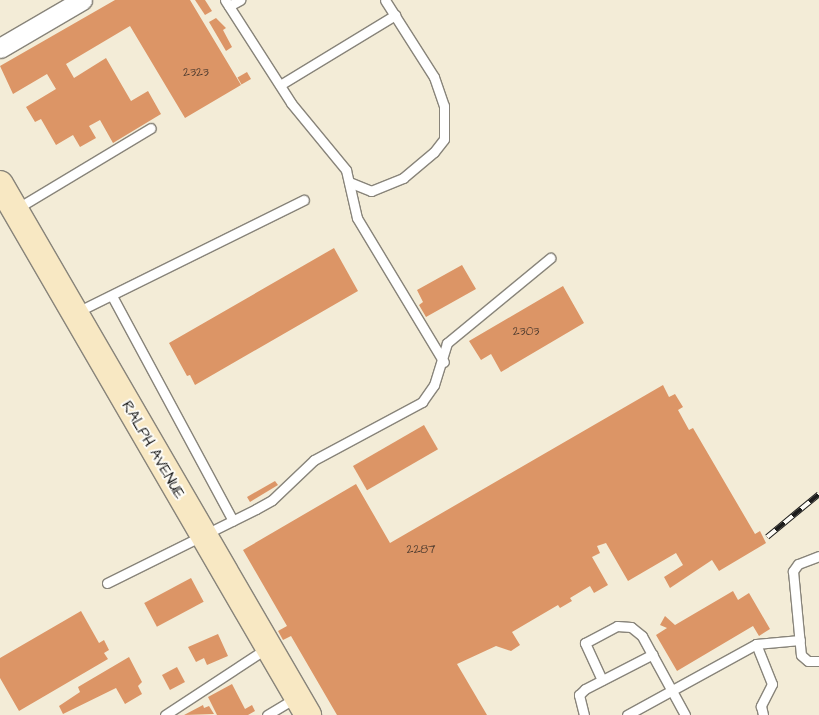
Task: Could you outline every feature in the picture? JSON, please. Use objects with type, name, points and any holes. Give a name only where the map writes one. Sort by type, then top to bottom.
[{"type":"street","points":[[0,48],[82,0]]},
{"type":"street","name":"RALPH AVENUE","points":[[0,184],[203,538],[303,706]]},
{"type":"lane","points":[[240,0],[228,3],[291,104],[336,155],[349,182],[357,218],[444,362]]},
{"type":"lane","points":[[349,182],[371,191],[403,178],[434,152],[444,138],[444,106],[434,77],[385,0]]},
{"type":"lane","points":[[280,85],[394,15]]},
{"type":"lane","points":[[14,210],[151,128]]},
{"type":"lane","points":[[74,314],[304,200]]},
{"type":"lane","points":[[107,583],[203,538],[272,500],[314,460],[422,402],[434,385],[444,362],[447,343],[550,258]]},
{"type":"lane","points":[[112,296],[233,521]]},
{"type":"lane","points":[[819,556],[798,564],[793,571],[801,655],[808,661],[819,660]]},
{"type":"lane","points":[[602,680],[585,643],[622,624],[636,630],[653,654],[685,715]]},
{"type":"lane","points":[[627,715],[756,644],[800,640]]},
{"type":"lane","points":[[756,644],[772,684],[761,706],[763,715]]},
{"type":"lane","points":[[165,715],[269,648]]},
{"type":"lane","points":[[584,715],[579,695],[602,680],[653,654]]},
{"type":"lane","points":[[267,715],[303,706]]},
{"type":"building","points":[[115,0],[190,0],[241,85],[185,118],[130,26],[66,64],[74,78],[106,58],[131,101],[148,91],[161,114],[113,143],[100,120],[89,126],[96,138],[80,147],[73,135],[56,145],[41,119],[35,122],[26,107],[56,89],[47,74],[13,94],[0,66]]},
{"type":"building","points":[[195,0],[205,0],[212,11],[205,15]]},
{"type":"building","points":[[216,18],[226,28],[223,30],[232,47],[226,51],[209,22]]},
{"type":"building","points":[[247,72],[251,79],[241,84],[237,78]]},
{"type":"building","points":[[334,248],[358,291],[195,385],[190,375],[187,376],[169,343]]},
{"type":"building","points":[[462,265],[476,289],[426,317],[419,305],[423,302],[417,290]]},
{"type":"building","points":[[563,286],[584,323],[501,372],[491,354],[481,360],[469,341]]},
{"type":"building","points":[[663,385],[669,397],[675,394],[683,407],[678,410],[689,430],[693,428],[755,534],[760,531],[766,543],[719,571],[712,560],[670,588],[664,577],[683,565],[676,553],[628,581],[606,543],[597,546],[600,553],[592,557],[608,585],[594,593],[590,586],[570,598],[572,601],[560,608],[558,605],[512,632],[520,645],[511,651],[496,646],[457,664],[487,715],[337,715],[291,636],[283,640],[278,631],[287,626],[243,550],[356,484],[390,543]]},
{"type":"building","points":[[424,425],[438,449],[367,490],[353,466]]},
{"type":"building","points":[[275,481],[278,485],[250,502],[247,497]]},
{"type":"building","points":[[191,578],[204,602],[157,627],[144,603]]},
{"type":"building","points":[[733,591],[738,600],[749,593],[770,629],[759,636],[753,626],[677,671],[656,635],[667,628],[660,625],[665,616],[675,625]]},
{"type":"building","points":[[81,611],[99,643],[104,640],[109,650],[104,653],[108,659],[19,711],[0,678],[0,658]]},
{"type":"building","points":[[218,634],[228,656],[207,665],[204,658],[196,662],[188,647]]},
{"type":"building","points":[[129,657],[142,682],[138,686],[142,694],[125,704],[116,688],[63,714],[59,706],[80,692],[78,687]]},
{"type":"building","points":[[177,667],[185,682],[170,690],[162,675]]},
{"type":"building","points":[[232,684],[245,709],[252,705],[255,711],[248,715],[217,715],[208,697]]},
{"type":"building","points":[[203,705],[204,708],[209,706],[214,714],[184,715]]},
{"type":"railway","points":[[767,537],[819,494]]}]
